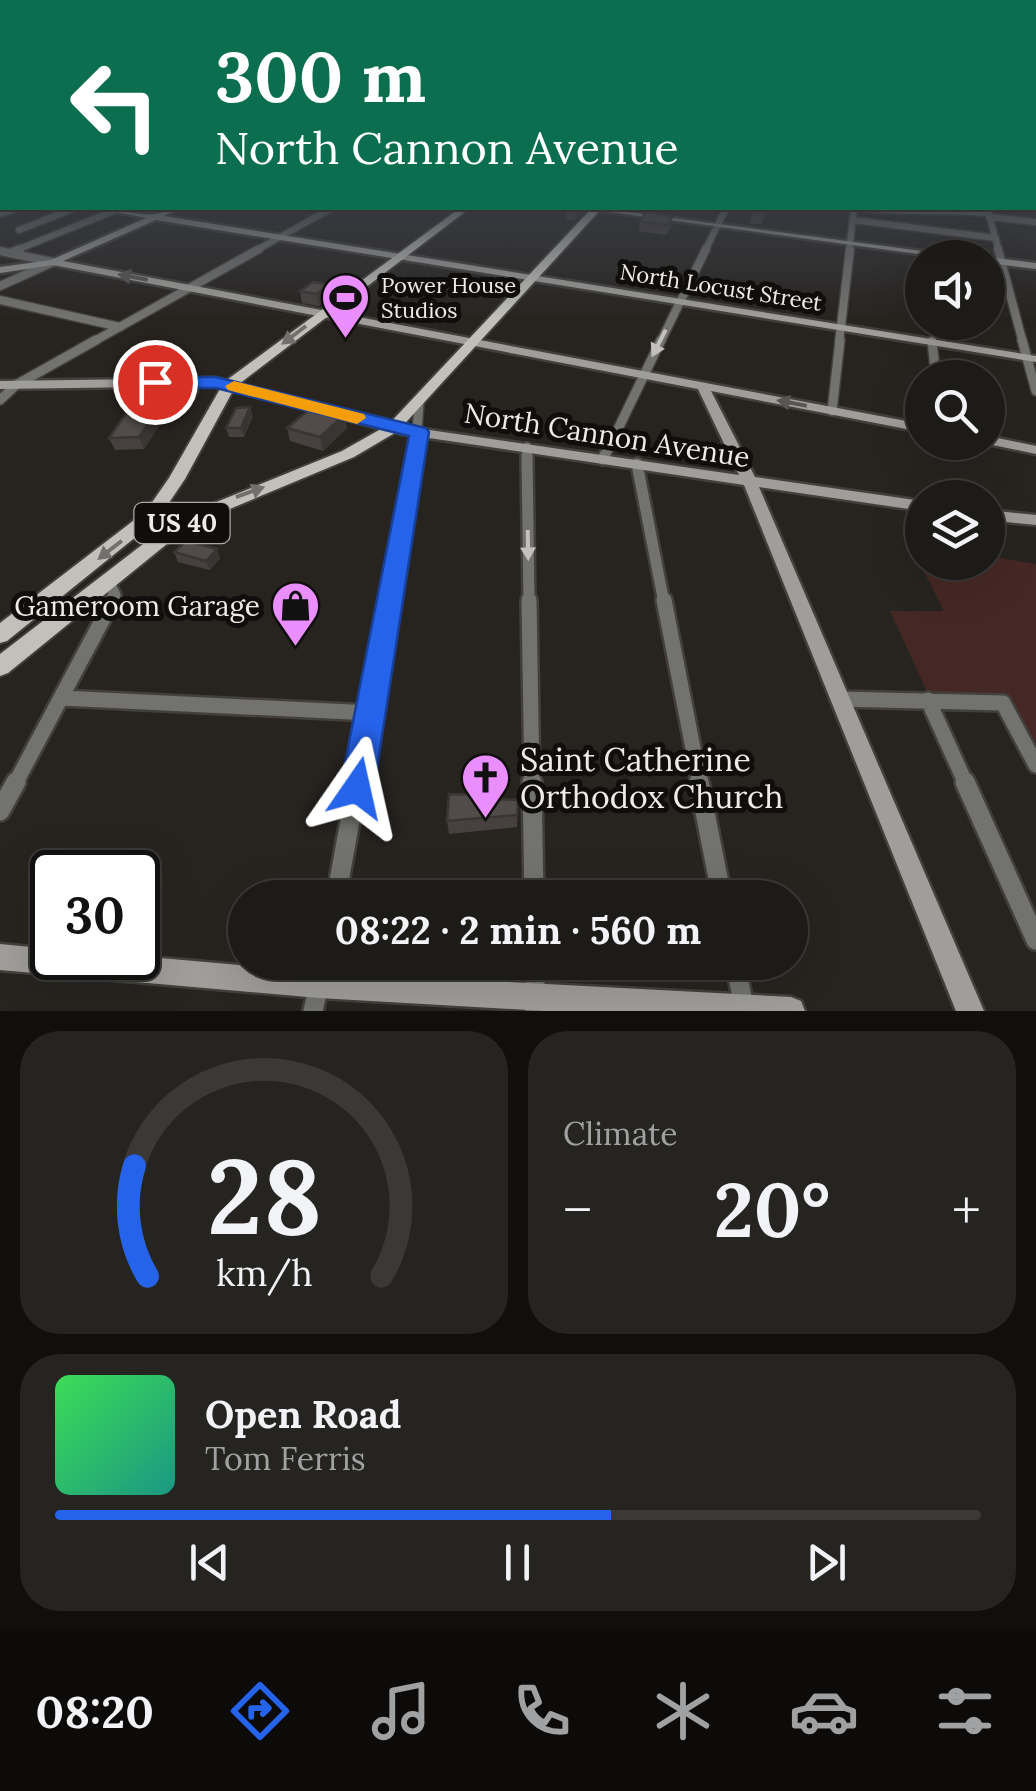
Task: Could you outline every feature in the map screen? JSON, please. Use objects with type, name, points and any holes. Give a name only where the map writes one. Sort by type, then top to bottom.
[{"type":"main road","name":"US 40","points":[[0,634],[139,526],[176,480],[229,385],[442,224]]},
{"type":"main road","name":"US 40","points":[[0,667],[162,536],[200,512],[348,454],[393,428],[419,404],[578,224]]},
{"type":"street","points":[[19,230],[34,224]]},
{"type":"street","points":[[5,252],[77,224]]},
{"type":"street","points":[[0,286],[138,224]]},
{"type":"street","name":"North Locust Street","points":[[207,224],[1031,358]]},
{"type":"street","points":[[0,400],[16,385],[302,224]]},
{"type":"street","points":[[712,224],[905,249]]},
{"type":"street","points":[[832,410],[853,224]]},
{"type":"street","points":[[887,224],[996,238],[992,224]]},
{"type":"street","points":[[603,458],[718,225]]},
{"type":"street","points":[[5,252],[905,425]]},
{"type":"street","points":[[0,270],[53,262]]},
{"type":"street","points":[[1005,262],[1036,266]]},
{"type":"street","points":[[1005,291],[1031,358],[1036,391]]},
{"type":"street","points":[[0,300],[120,327]]},
{"type":"street","points":[[932,341],[934,360]]},
{"type":"street","name":"North Cannon Avenue","points":[[0,385],[229,385],[393,428],[905,504]]},
{"type":"street","points":[[702,385],[750,482],[970,1011]]},
{"type":"street","points":[[339,880],[419,432],[419,404]]},
{"type":"street","points":[[1005,444],[1036,450]]},
{"type":"street","points":[[527,447],[534,880]]},
{"type":"street","points":[[637,464],[718,880]]},
{"type":"street","points":[[1005,518],[1031,521]]},
{"type":"street","points":[[0,811],[115,594],[108,580]]},
{"type":"street","points":[[62,698],[371,714]]},
{"type":"street","points":[[840,699],[1003,703],[1036,765]]},
{"type":"street","points":[[928,700],[1036,940]]},
{"type":"street","points":[[0,957],[535,1005],[791,1011]]},
{"type":"street","points":[[534,980],[535,1005]]},
{"type":"street","points":[[739,980],[744,1008]]},
{"type":"shaded area","points":[[1005,559],[1036,564],[1036,749],[1007,699],[929,696],[890,611],[944,611],[928,580],[1005,580]]},
{"type":"building","points":[[313,282],[329,285],[316,294],[300,291]]},
{"type":"building","points":[[187,381],[196,381],[185,400],[155,397],[143,415],[154,415],[139,437],[109,438],[143,389],[182,389]]},
{"type":"building","points":[[250,407],[241,428],[226,428],[236,408]]},
{"type":"building","points":[[312,407],[344,415],[320,437],[287,428]]},
{"type":"building","points":[[186,541],[217,549],[206,561],[174,552]]},
{"type":"building","points":[[449,794],[518,800],[517,815],[447,821]]},
{"type":"slow traffic","points":[[234,386],[357,418]]},
{"type":"place","name":"Power House Studios","points":[[346,340]]},
{"type":"place","name":"Gameroom Garage","points":[[295,648]]},
{"type":"place","name":"Saint Catherine Orthodox Church","points":[[485,820]]},
{"type":"route","points":[[155,382],[216,382],[419,432],[357,788]]}]
